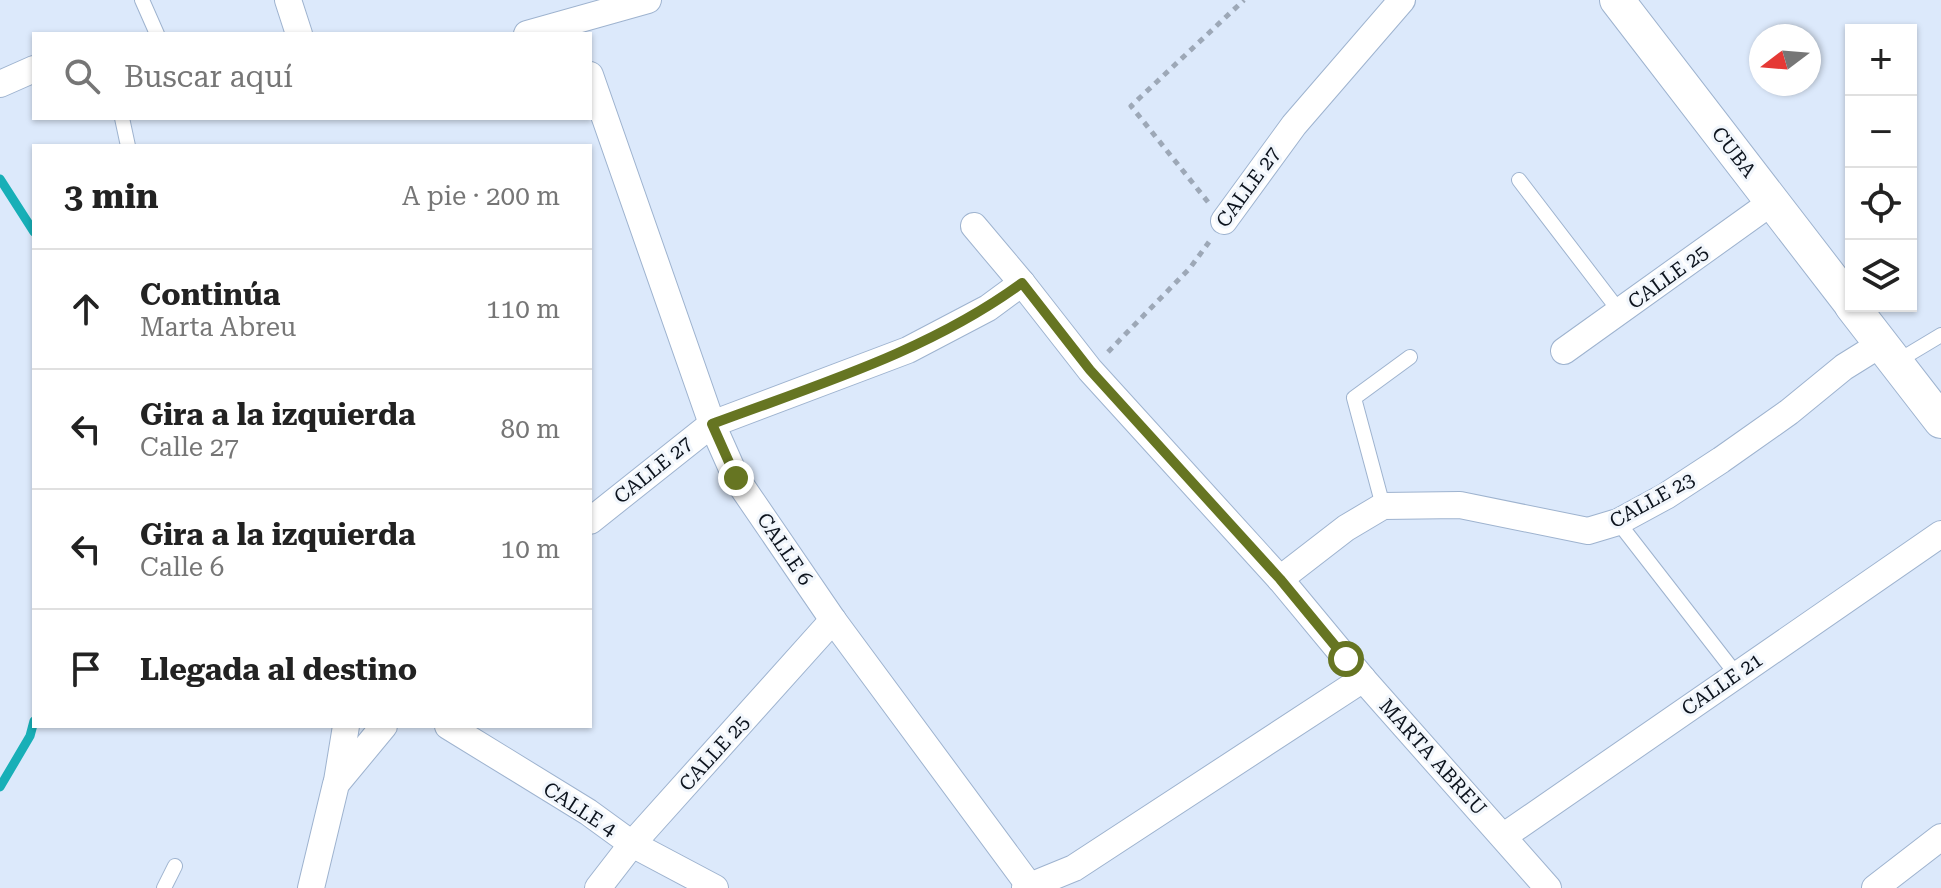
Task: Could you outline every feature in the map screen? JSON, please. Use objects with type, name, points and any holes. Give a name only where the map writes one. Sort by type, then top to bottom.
[{"type":"street","points":[[288,0],[298,32]]},
{"type":"street","points":[[532,32],[569,18],[648,0]]},
{"type":"street","name":"CALLE 27","points":[[1224,221],[1294,125],[1402,0]]},
{"type":"street","name":"CUBA","points":[[1617,0],[1845,296]]},
{"type":"street","points":[[1,83],[32,70]]},
{"type":"street","name":"CALLE 6","points":[[592,81],[712,424],[736,478],[833,620],[1028,887]]},
{"type":"street","name":"CALLE 25","points":[[1564,351],[1772,202]]},
{"type":"street","name":"MARTA ABREU","points":[[974,226],[1090,370],[1280,579],[1363,679],[1548,888]]},
{"type":"street","name":"CALLE 27","points":[[592,519],[712,424],[908,350],[988,308],[1022,283]]},
{"type":"street","name":"CUBA","points":[[1857,312],[1941,421]]},
{"type":"street","name":"CALLE 23","points":[[1280,579],[1346,528],[1383,506],[1460,505],[1588,531],[1618,522],[1666,496],[1721,460],[1789,412],[1844,367],[1888,353]]},
{"type":"street","name":"CALLE 21","points":[[1504,836],[1941,534]]},
{"type":"street","name":"CALLE 25","points":[[598,888],[632,844],[833,620]]},
{"type":"street","points":[[1028,887],[1074,868],[1363,679]]},
{"type":"street","points":[[311,888],[336,784],[346,728]]},
{"type":"street","points":[[336,784],[382,728]]},
{"type":"street","name":"CALLE 4","points":[[451,728],[588,812],[632,844],[715,888]]},
{"type":"street","points":[[1875,888],[1941,837]]},
{"type":"lane","points":[[142,0],[156,32]]},
{"type":"lane","points":[[122,120],[128,144]]},
{"type":"lane","points":[[1519,180],[1620,312]]},
{"type":"lane","points":[[1888,353],[1941,335]]},
{"type":"lane","points":[[1383,506],[1354,398],[1410,357]]},
{"type":"lane","points":[[1618,522],[1736,674]]},
{"type":"lane","points":[[164,888],[175,866]]},
{"type":"path","points":[[1224,221],[1131,106],[1244,0]]},
{"type":"path","name":"CALLE 27","points":[[1090,370],[1190,268],[1224,221]]},
{"type":"waterway","points":[[0,179],[32,229]]},
{"type":"waterway","points":[[0,787],[32,728]]},
{"type":"route","points":[[736,478],[712,424],[908,350],[988,308],[1022,283],[1090,370],[1280,579],[1346,659]]}]
